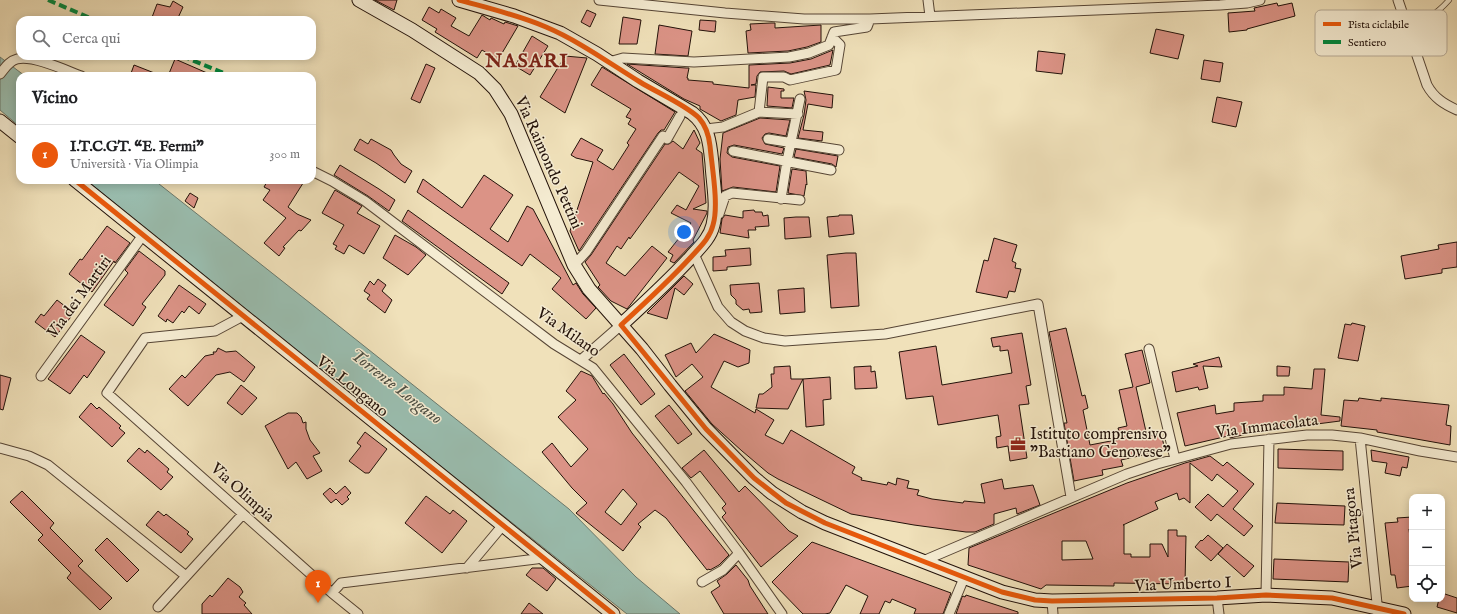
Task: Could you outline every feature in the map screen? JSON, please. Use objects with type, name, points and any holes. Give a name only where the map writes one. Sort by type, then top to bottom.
[{"type":"street","name":"Via Raimondo Pettini","points":[[359,0],[412,30],[479,73],[495,89],[511,114],[574,265],[588,289],[621,325],[706,429],[754,478],[786,503],[802,512],[844,530]]},
{"type":"street","points":[[459,0],[544,26],[566,36],[692,113],[698,118],[706,129],[710,146],[715,205],[715,217],[708,237],[678,272],[581,360]]},
{"type":"street","points":[[599,0],[778,18],[870,19],[1247,3],[1260,0]]},
{"type":"street","points":[[928,0],[930,16]]},
{"type":"street","points":[[1398,0],[1402,10]]},
{"type":"street","points":[[609,62],[623,58],[694,62],[789,57],[809,53],[829,45],[834,32],[867,27],[870,19]]},
{"type":"street","points":[[759,112],[762,77],[784,77],[790,80],[836,70],[840,45],[832,37]]},
{"type":"street","points":[[1417,56],[1431,93],[1444,103],[1457,110]]},
{"type":"street","points":[[0,74],[9,63],[16,60]]},
{"type":"street","points":[[32,60],[40,61],[70,72]]},
{"type":"street","points":[[781,199],[800,100]]},
{"type":"street","points":[[706,129],[723,127],[759,112],[798,114]]},
{"type":"street","points":[[574,265],[586,252],[663,136],[667,139],[680,116]]},
{"type":"street","points":[[0,121],[16,134]]},
{"type":"street","points":[[768,139],[839,150]]},
{"type":"street","points":[[733,151],[831,170]]},
{"type":"street","name":"Via Milano","points":[[316,173],[365,201],[554,344],[593,368],[739,553],[782,614]]},
{"type":"street","name":"Via Longano","points":[[80,184],[613,614]]},
{"type":"street","points":[[715,217],[719,214],[725,196],[732,193],[800,200]]},
{"type":"street","name":"Via dei Martiri","points":[[40,376],[143,235]]},
{"type":"street","points":[[694,254],[718,308],[731,322],[745,331],[764,338],[785,341],[885,334],[1038,304],[1071,497]]},
{"type":"street","name":"Via Olimpia","points":[[243,316],[215,331],[145,338],[107,393],[332,593],[358,614]]},
{"type":"street","points":[[1149,349],[1175,459]]},
{"type":"street","name":"Via Immacolata","points":[[923,561],[1127,474],[1231,444],[1320,434],[1360,438],[1420,451],[1457,457]]},
{"type":"street","name":"Via Pitagora","points":[[1360,438],[1378,611]]},
{"type":"street","points":[[1266,595],[1269,439]]},
{"type":"street","points":[[0,448],[29,456],[48,465],[186,576]]},
{"type":"street","points":[[158,607],[243,514]]},
{"type":"street","points":[[467,568],[503,525]]},
{"type":"street","name":"Via Umberto I","points":[[844,530],[964,578],[1002,592],[1035,600],[1053,608],[1266,595],[1332,598],[1378,611],[1404,614]]},
{"type":"street","points":[[702,582],[723,570],[739,553]]},
{"type":"street","points":[[332,593],[341,583],[544,558]]},
{"type":"street","points":[[949,614],[964,578]]},
{"type":"street","points":[[1218,598],[1219,614]]},
{"type":"lane","points":[[1440,10],[1449,0]]},
{"type":"water","points":[[0,57],[20,72],[16,72],[16,124],[0,110]]},
{"type":"water","name":"Torrente Longano","points":[[91,184],[159,184],[569,509],[636,577],[680,614],[627,614],[423,452]]},
{"type":"building","points":[[375,0],[397,0],[394,10]]},
{"type":"building","points":[[173,1],[183,7],[179,16],[152,16],[157,4],[170,7]]},
{"type":"building","points":[[1277,3],[1278,6],[1292,3],[1295,16],[1247,30],[1229,32],[1228,13],[1255,11],[1254,8]]},
{"type":"building","points":[[429,7],[439,13],[441,9],[456,18],[451,26],[469,36],[482,15],[490,20],[491,18],[504,24],[505,22],[518,26],[498,60],[482,50],[477,58],[435,32],[437,29],[422,20]]},
{"type":"building","points":[[587,10],[596,14],[590,27],[581,22]]},
{"type":"building","points":[[623,17],[641,20],[637,44],[619,44]]},
{"type":"building","points":[[700,20],[716,21],[715,32],[699,30]]},
{"type":"building","points":[[775,23],[775,28],[821,25],[821,42],[788,51],[748,53],[746,31],[751,30],[750,24]]},
{"type":"building","points":[[659,25],[692,31],[688,56],[655,54]]},
{"type":"building","points":[[1156,29],[1184,35],[1178,59],[1150,53]]},
{"type":"building","points":[[532,36],[548,46],[530,75],[515,66]]},
{"type":"building","points":[[833,50],[830,65],[791,74],[784,71],[760,72],[757,76],[756,84],[751,85],[756,85],[755,97],[738,100],[736,115],[721,121],[700,109],[700,106],[684,99],[627,64],[689,68],[688,80],[713,82],[713,84],[749,88],[749,65],[790,63],[811,59]]},
{"type":"building","points":[[1038,51],[1065,54],[1062,74],[1036,71]]},
{"type":"building","points":[[565,56],[587,58],[565,113],[540,97]]},
{"type":"building","points":[[175,60],[177,60],[205,72],[170,72]]},
{"type":"building","points":[[1204,60],[1223,63],[1220,82],[1201,79]]},
{"type":"building","points":[[426,64],[435,68],[420,103],[411,99]]},
{"type":"building","points":[[134,65],[152,72],[131,72]]},
{"type":"building","points":[[602,67],[675,112],[664,130],[661,130],[658,133],[579,251],[570,231],[593,162],[576,158],[571,155],[581,138],[603,150],[597,160],[613,170],[629,145],[627,143],[636,129],[628,124],[631,119],[626,117],[631,109],[591,85]]},
{"type":"building","points":[[768,87],[784,89],[784,91],[781,91],[781,98],[794,98],[792,108],[767,106]]},
{"type":"building","points":[[804,91],[833,95],[832,108],[808,104],[803,130],[823,132],[822,141],[798,138],[806,100]]},
{"type":"building","points":[[1217,97],[1242,102],[1236,127],[1212,122]]},
{"type":"building","points":[[760,118],[790,120],[786,136],[769,133],[765,134],[762,138],[765,144],[784,148],[782,154],[734,145],[728,147],[727,153],[732,157],[780,166],[776,192],[733,187],[722,191],[720,159],[723,133]]},
{"type":"building","points":[[694,130],[700,143],[696,149],[702,153],[706,203],[693,209],[707,211],[707,213],[693,240],[694,242],[674,263],[670,261],[673,255],[668,252],[691,223],[671,213],[677,205],[686,210],[699,186],[679,172],[630,239],[629,237],[621,249],[617,246],[606,263],[625,276],[652,246],[667,258],[627,309],[611,301],[598,287],[600,285],[585,262],[665,144],[669,144],[673,141],[683,149]]},
{"type":"building","points":[[360,139],[368,144],[371,139],[391,150],[401,164],[412,171],[405,183],[354,150]]},
{"type":"building","points":[[796,149],[838,156],[836,167],[832,164],[794,157]]},
{"type":"building","points":[[340,165],[395,200],[389,211],[334,175]]},
{"type":"building","points":[[792,169],[806,171],[807,185],[806,184],[804,196],[788,193]]},
{"type":"building","points":[[484,175],[513,195],[490,229],[508,242],[527,206],[533,209],[573,285],[576,283],[583,294],[596,308],[586,319],[552,289],[561,278],[530,254],[522,266],[417,192],[423,179],[462,208]]},
{"type":"building","points":[[266,184],[302,184],[288,207],[297,214],[311,220],[283,247],[285,248],[279,256],[264,243],[286,218],[263,200],[270,190],[264,187]]},
{"type":"building","points":[[335,190],[362,206],[357,213],[380,226],[364,254],[349,245],[344,254],[335,249],[337,246],[333,244],[344,225],[322,213]]},
{"type":"building","points":[[190,193],[198,198],[194,208],[185,201]]},
{"type":"building","points":[[408,210],[509,283],[502,294],[402,221]]},
{"type":"building","points":[[754,210],[755,212],[762,212],[763,216],[768,215],[769,226],[755,227],[756,230],[748,230],[749,238],[720,233],[722,219],[725,215],[743,218],[743,211]]},
{"type":"building","points":[[852,215],[854,234],[829,237],[827,217]]},
{"type":"building","points":[[809,217],[811,237],[785,239],[784,218]]},
{"type":"building","points":[[107,226],[130,243],[115,263],[114,261],[92,292],[69,274],[80,259],[82,260]]},
{"type":"building","points":[[395,235],[416,247],[426,255],[408,275],[383,258]]},
{"type":"building","points":[[994,238],[1017,245],[1012,261],[1016,263],[1015,268],[1021,269],[1015,292],[1009,291],[1007,298],[976,292],[984,260],[988,261]]},
{"type":"building","points":[[1457,242],[1457,267],[1442,269],[1442,273],[1405,279],[1401,256],[1439,249],[1438,245]]},
{"type":"building","points":[[750,248],[751,265],[727,267],[727,270],[713,271],[713,257],[726,256],[725,250]]},
{"type":"building","points":[[139,251],[165,271],[165,275],[142,304],[146,307],[133,326],[104,305],[128,273],[125,270]]},
{"type":"building","points":[[856,253],[859,306],[831,308],[827,255]]},
{"type":"building","points":[[684,276],[693,284],[684,295],[675,288],[667,319],[647,313]]},
{"type":"building","points":[[378,279],[386,285],[382,291],[392,300],[385,313],[367,299],[370,295],[364,291],[370,281],[374,285]]},
{"type":"building","points":[[759,283],[762,312],[750,313],[749,309],[743,310],[736,304],[736,300],[731,295],[730,285]]},
{"type":"building","points":[[179,285],[206,304],[199,314],[189,306],[184,313],[182,311],[173,323],[167,319],[166,322],[158,316]]},
{"type":"building","points":[[804,288],[805,312],[780,314],[778,290]]},
{"type":"building","points":[[57,300],[74,313],[55,337],[35,322],[41,314],[44,316]]},
{"type":"building","points":[[1352,323],[1365,326],[1358,361],[1338,358],[1345,324],[1351,325]]},
{"type":"building","points":[[1066,328],[1082,396],[1085,395],[1088,408],[1083,410],[1090,445],[1121,439],[1118,428],[1127,426],[1119,390],[1133,387],[1125,354],[1142,350],[1150,383],[1136,387],[1147,436],[1161,433],[1165,450],[1121,460],[1123,466],[1102,470],[1103,475],[1074,481],[1064,423],[1067,423],[1049,332]]},
{"type":"building","points":[[1022,333],[1031,385],[1026,386],[1029,404],[1019,405],[1027,458],[1010,461],[1008,446],[997,448],[996,437],[1001,436],[998,415],[938,425],[933,396],[906,399],[899,352],[936,346],[942,385],[1012,373],[1008,350],[1000,351],[1000,346],[993,347],[991,338]]},
{"type":"building","points":[[714,334],[750,350],[749,363],[738,367],[724,361],[711,387],[755,413],[756,409],[774,420],[765,435],[783,444],[791,430],[855,467],[852,473],[862,478],[861,480],[887,485],[888,482],[896,485],[897,478],[909,481],[907,488],[919,490],[917,495],[932,499],[963,503],[964,501],[985,503],[981,484],[1002,479],[1004,489],[1033,485],[1040,505],[1017,514],[1016,508],[994,514],[994,524],[975,532],[966,532],[851,514],[778,479],[768,473],[712,424],[685,391],[703,377],[692,364],[676,377],[665,355],[691,343],[696,353]]},
{"type":"building","points":[[81,335],[105,352],[87,378],[84,375],[70,394],[48,379]]},
{"type":"building","points":[[218,348],[226,352],[236,351],[255,367],[244,382],[230,372],[216,375],[188,406],[169,389],[182,375],[185,378],[205,356],[214,354],[213,352],[216,352]]},
{"type":"building","points":[[624,354],[655,394],[641,405],[610,365]]},
{"type":"building","points":[[1219,357],[1222,367],[1203,366],[1208,388],[1199,390],[1198,387],[1176,392],[1172,372],[1198,366],[1193,364]]},
{"type":"building","points":[[790,366],[791,379],[803,379],[788,409],[756,408],[759,394],[763,394],[772,387],[771,374],[774,374],[774,367]]},
{"type":"building","points":[[871,366],[871,372],[875,371],[877,388],[855,389],[854,367]]},
{"type":"building","points":[[1277,366],[1290,367],[1289,376],[1277,376]]},
{"type":"building","points":[[1314,369],[1325,369],[1321,415],[1340,417],[1340,421],[1255,432],[1230,438],[1230,436],[1228,436],[1185,446],[1177,413],[1215,405],[1216,414],[1234,411],[1234,403],[1263,401],[1263,395],[1284,395],[1284,387],[1312,389]]},
{"type":"building","points":[[581,371],[592,376],[603,394],[604,393],[613,404],[632,433],[729,555],[719,565],[707,570],[666,518],[655,510],[638,524],[641,527],[623,551],[576,513],[587,503],[572,488],[542,452],[552,443],[571,467],[588,449],[558,417],[576,400],[566,391]],"holes":[[[623,489],[637,504],[621,525],[605,512]]]},
{"type":"building","points":[[0,375],[11,378],[3,410],[0,409]]},
{"type":"building","points":[[830,377],[831,399],[823,400],[824,425],[806,427],[803,379]]},
{"type":"building","points":[[241,385],[257,398],[242,415],[227,403]]},
{"type":"building","points":[[1359,398],[1381,401],[1381,398],[1449,405],[1446,425],[1451,426],[1450,445],[1377,432],[1377,430],[1341,426],[1344,400],[1358,401]]},
{"type":"building","points":[[91,403],[97,409],[99,407],[121,426],[119,428],[125,433],[112,447],[79,417]]},
{"type":"building","points":[[669,405],[692,434],[678,444],[655,416]]},
{"type":"building","points":[[288,413],[297,413],[301,417],[303,423],[306,422],[306,429],[310,440],[320,453],[313,456],[322,471],[307,479],[296,462],[288,469],[265,426]]},
{"type":"building","points":[[365,432],[387,449],[369,473],[365,473],[349,461],[361,446],[357,443]]},
{"type":"building","points":[[139,448],[145,453],[147,450],[169,469],[167,472],[173,477],[161,490],[127,461]]},
{"type":"building","points":[[1278,449],[1343,451],[1343,470],[1278,468]]},
{"type":"building","points":[[704,450],[739,492],[745,486],[789,531],[798,536],[761,567],[722,517],[726,513],[722,508],[726,504],[700,471],[691,478],[682,468]]},
{"type":"building","points":[[1371,450],[1409,457],[1407,468],[1402,467],[1400,476],[1385,473],[1387,463],[1372,461]]},
{"type":"building","points":[[1210,456],[1223,466],[1227,462],[1254,484],[1233,509],[1253,526],[1244,536],[1217,514],[1211,521],[1195,507],[1208,494],[1223,507],[1238,491],[1217,474],[1212,481],[1190,463],[1190,503],[1184,498],[1179,500],[1177,493],[1155,502],[1158,509],[1123,525],[1124,554],[1131,554],[1131,557],[1150,557],[1150,544],[1162,544],[1168,557],[1168,530],[1177,530],[1177,536],[1186,536],[1185,584],[1114,583],[1114,586],[1046,585],[1041,589],[968,565],[969,548],[1127,483]],"holes":[[[1062,541],[1086,541],[1093,559],[1062,560]]]},
{"type":"building","points":[[345,486],[351,493],[347,497],[349,499],[342,505],[336,499],[331,503],[323,494],[330,488],[336,494]]},
{"type":"building","points":[[22,491],[54,523],[50,528],[83,561],[78,566],[112,598],[100,610],[67,578],[71,573],[38,540],[43,535],[10,502]]},
{"type":"building","points":[[426,496],[450,514],[453,510],[467,521],[442,553],[405,523]]},
{"type":"building","points":[[1277,503],[1345,506],[1344,525],[1275,523]]},
{"type":"building","points":[[158,511],[164,516],[166,514],[189,532],[187,534],[193,539],[181,553],[146,525]]},
{"type":"building","points":[[1409,517],[1409,586],[1397,588],[1395,575],[1391,575],[1385,523],[1398,522],[1397,518]]},
{"type":"building","points":[[1208,535],[1223,548],[1211,561],[1195,547]]},
{"type":"building","points":[[107,538],[139,570],[127,582],[95,550]]},
{"type":"building","points":[[812,542],[951,593],[943,614],[914,614],[916,609],[892,599],[890,603],[885,601],[879,614],[860,614],[868,596],[846,585],[830,613],[803,614],[772,582]]},
{"type":"building","points":[[1227,544],[1254,566],[1244,577],[1218,554]]},
{"type":"building","points":[[1274,559],[1349,562],[1348,582],[1273,579]]},
{"type":"building","points":[[736,565],[748,580],[750,586],[768,614],[724,614],[711,592],[720,586],[717,581]]},
{"type":"building","points":[[532,568],[543,568],[556,579],[547,591],[526,575]]},
{"type":"building","points":[[228,578],[240,587],[243,592],[239,597],[246,603],[244,605],[252,614],[202,614],[202,604],[210,595],[212,597]]},
{"type":"building","points":[[1445,594],[1457,598],[1457,613],[1437,607],[1438,602],[1445,602]]},
{"type":"building","points":[[966,595],[1018,612],[1018,614],[956,614],[962,597],[965,597]]},
{"type":"building","points":[[529,603],[543,614],[521,614]]},
{"type":"marked path","points":[[48,0],[86,16]]},
{"type":"marked path","points":[[192,60],[221,72]]},
{"type":"cycle path","points":[[459,0],[503,12],[546,27],[582,46],[679,104],[693,113],[701,121],[709,139],[714,186],[715,217],[712,230],[704,242],[683,266],[621,325],[706,429],[754,478],[786,503],[825,523],[1002,592],[1035,600],[1217,598],[1266,595],[1332,598],[1404,614]]},
{"type":"cycle path","points":[[80,184],[613,614]]},
{"type":"place","name":"Istituto comprensivo \"Bastiano Genovese\"","points":[[1018,444]]},
{"type":"place","name":"I.T.C.GT. “E. Fermi\"","points":[[318,603]]},
{"type":"district","name":"NASARI","points":[[527,61]]}]
